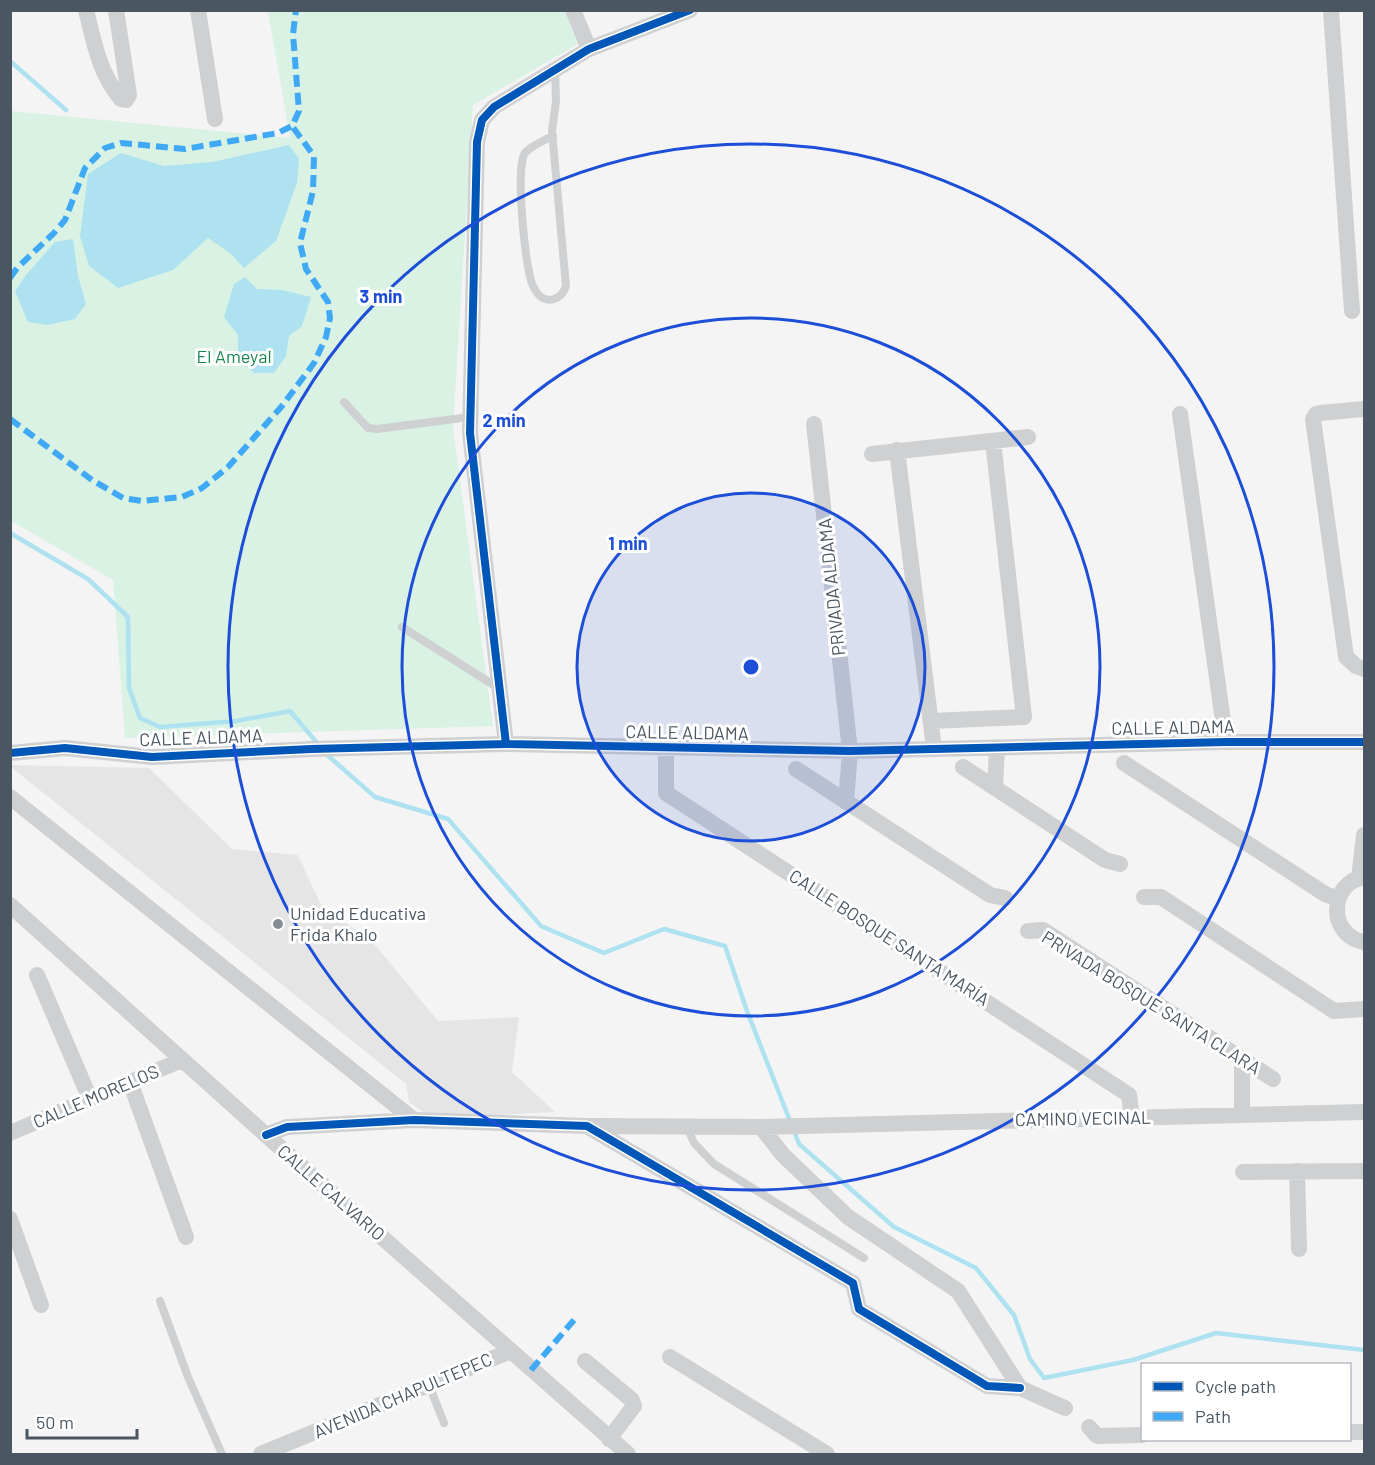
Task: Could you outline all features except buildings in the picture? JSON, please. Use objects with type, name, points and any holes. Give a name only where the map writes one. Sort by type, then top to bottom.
[{"type":"street","points":[[86,10],[101,68],[114,92],[121,99],[126,100],[129,95],[116,10]]},
{"type":"street","points":[[198,10],[215,119]]},
{"type":"street","points":[[573,10],[589,49]]},
{"type":"street","points":[[506,744],[470,433],[477,142],[482,120],[494,107],[589,49],[690,10]]},
{"type":"street","points":[[1330,10],[1352,311]]},
{"type":"street","points":[[1365,410],[1320,413],[1316,414],[1313,419],[1346,657],[1356,666],[1365,669]]},
{"type":"street","points":[[1180,414],[1225,737]]},
{"type":"street","name":"PRIVADA ALDAMA","points":[[814,424],[850,750],[846,802]]},
{"type":"street","points":[[872,454],[1028,437]]},
{"type":"street","points":[[897,450],[933,736],[1024,717],[993,441]]},
{"type":"street","name":"CALLE ALDAMA","points":[[10,753],[65,748],[152,757],[310,749],[506,744],[850,750],[933,736],[997,748],[1225,737],[1365,741]]},
{"type":"street","name":"CALLE BOSQUE SANTA MARÍA","points":[[666,748],[666,793],[1129,1095],[1132,1118]]},
{"type":"street","points":[[995,788],[997,748]]},
{"type":"street","points":[[1124,763],[1332,897],[1340,926],[1349,936],[1365,942]]},
{"type":"street","points":[[963,767],[1105,860],[1120,864]]},
{"type":"street","points":[[796,769],[990,895],[1005,898]]},
{"type":"street","points":[[10,797],[414,1120]]},
{"type":"street","points":[[1332,897],[1362,877],[1365,835]]},
{"type":"street","points":[[1144,897],[1161,897],[1334,1011],[1365,1009]]},
{"type":"street","name":"CALLE CALVARIO","points":[[10,905],[266,1136],[628,1455]]},
{"type":"street","name":"PRIVADA BOSQUE SANTA CLARA","points":[[1028,931],[1043,930],[1273,1079]]},
{"type":"street","points":[[37,975],[90,1099]]},
{"type":"street","points":[[1242,1059],[1242,1114]]},
{"type":"street","name":"CALLE MORELOS","points":[[10,1133],[182,1060]]},
{"type":"street","points":[[130,1082],[186,1237]]},
{"type":"street","name":"CAMINO VECINAL","points":[[761,1127],[1365,1112]]},
{"type":"street","points":[[266,1136],[287,1127],[414,1120],[587,1126],[761,1127],[783,1155],[848,1217],[958,1292],[1020,1388]]},
{"type":"street","points":[[587,1126],[853,1283],[859,1309],[987,1386],[1020,1388],[1065,1408]]},
{"type":"street","points":[[1297,1171],[1299,1249]]},
{"type":"street","points":[[1243,1172],[1365,1171]]},
{"type":"street","points":[[10,1219],[41,1305]]},
{"type":"street","name":"AVENIDA CHAPULTEPEC","points":[[272,1452],[511,1352]]},
{"type":"street","points":[[670,1357],[827,1455]]},
{"type":"street","points":[[585,1361],[632,1400],[634,1406],[609,1439]]},
{"type":"street","points":[[1089,1427],[1097,1436],[1141,1436]]},
{"type":"lane","points":[[553,136],[534,145],[525,153],[520,170],[525,256],[532,286],[546,300],[556,299],[564,293],[566,286],[553,136],[556,101],[555,70]]},
{"type":"lane","points":[[344,402],[368,428],[377,429],[470,417]]},
{"type":"lane","points":[[402,627],[500,690]]},
{"type":"lane","points":[[687,1126],[694,1143],[714,1164],[864,1258]]},
{"type":"lane","points":[[160,1301],[188,1377],[222,1455]]},
{"type":"lane","points":[[429,1385],[444,1423]]},
{"type":"shaded area","name":"Unidad Educativa Frida Khalo","points":[[10,765],[149,768],[232,849],[298,855],[320,903],[376,946],[438,1021],[519,1017],[512,1072],[555,1112],[432,1118],[409,1102],[406,1084]]},
{"type":"green space","name":"El Ameyal","points":[[268,11],[565,11],[578,44],[473,105],[453,428],[493,726],[125,738],[113,580],[11,521],[11,111],[290,138]]},
{"type":"water","points":[[289,145],[299,159],[297,183],[276,241],[244,268],[230,253],[208,238],[173,270],[118,288],[89,266],[80,236],[88,174],[121,153],[164,166],[212,162]]},
{"type":"water","points":[[73,239],[78,276],[86,304],[75,319],[48,325],[28,322],[15,291],[55,242]]},
{"type":"water","points":[[245,277],[257,289],[282,290],[311,297],[302,326],[289,336],[286,356],[274,373],[254,373],[238,358],[238,335],[224,317],[234,284]]},
{"type":"waterway","points":[[10,61],[66,110]]},
{"type":"waterway","points":[[10,533],[88,579],[128,617],[129,688],[140,718],[160,727],[236,721],[290,711],[318,744]]},
{"type":"waterway","points":[[325,753],[375,797],[448,819],[541,926],[604,953],[664,929],[725,946],[747,1011],[799,1144],[894,1227],[976,1268],[1014,1315],[1030,1359],[1044,1378],[1133,1360],[1216,1333],[1364,1350]]},
{"type":"marked path","points":[[10,278],[17,268],[65,220],[85,168],[105,148],[121,143],[185,149],[278,133],[292,126],[299,111],[293,34],[296,10]]},
{"type":"marked path","points":[[10,419],[92,480],[123,498],[142,501],[182,497],[202,488],[228,467],[282,406],[314,363],[326,337],[330,318],[328,302],[306,269],[300,243],[313,191],[314,156],[292,126]]},
{"type":"marked path","points":[[531,1370],[574,1320]]},
{"type":"cycle path","points":[[506,744],[470,433],[477,142],[482,120],[494,107],[589,49],[690,10]]},
{"type":"cycle path","points":[[10,753],[65,748],[152,757],[311,749],[506,744],[850,751],[1226,742],[1364,742]]},
{"type":"cycle path","points":[[266,1135],[287,1127],[414,1120],[587,1126],[853,1283],[859,1309],[987,1386],[1020,1388]]},
{"type":"place","name":"Unidad Educativa Frida Khalo","points":[[278,924]]}]
